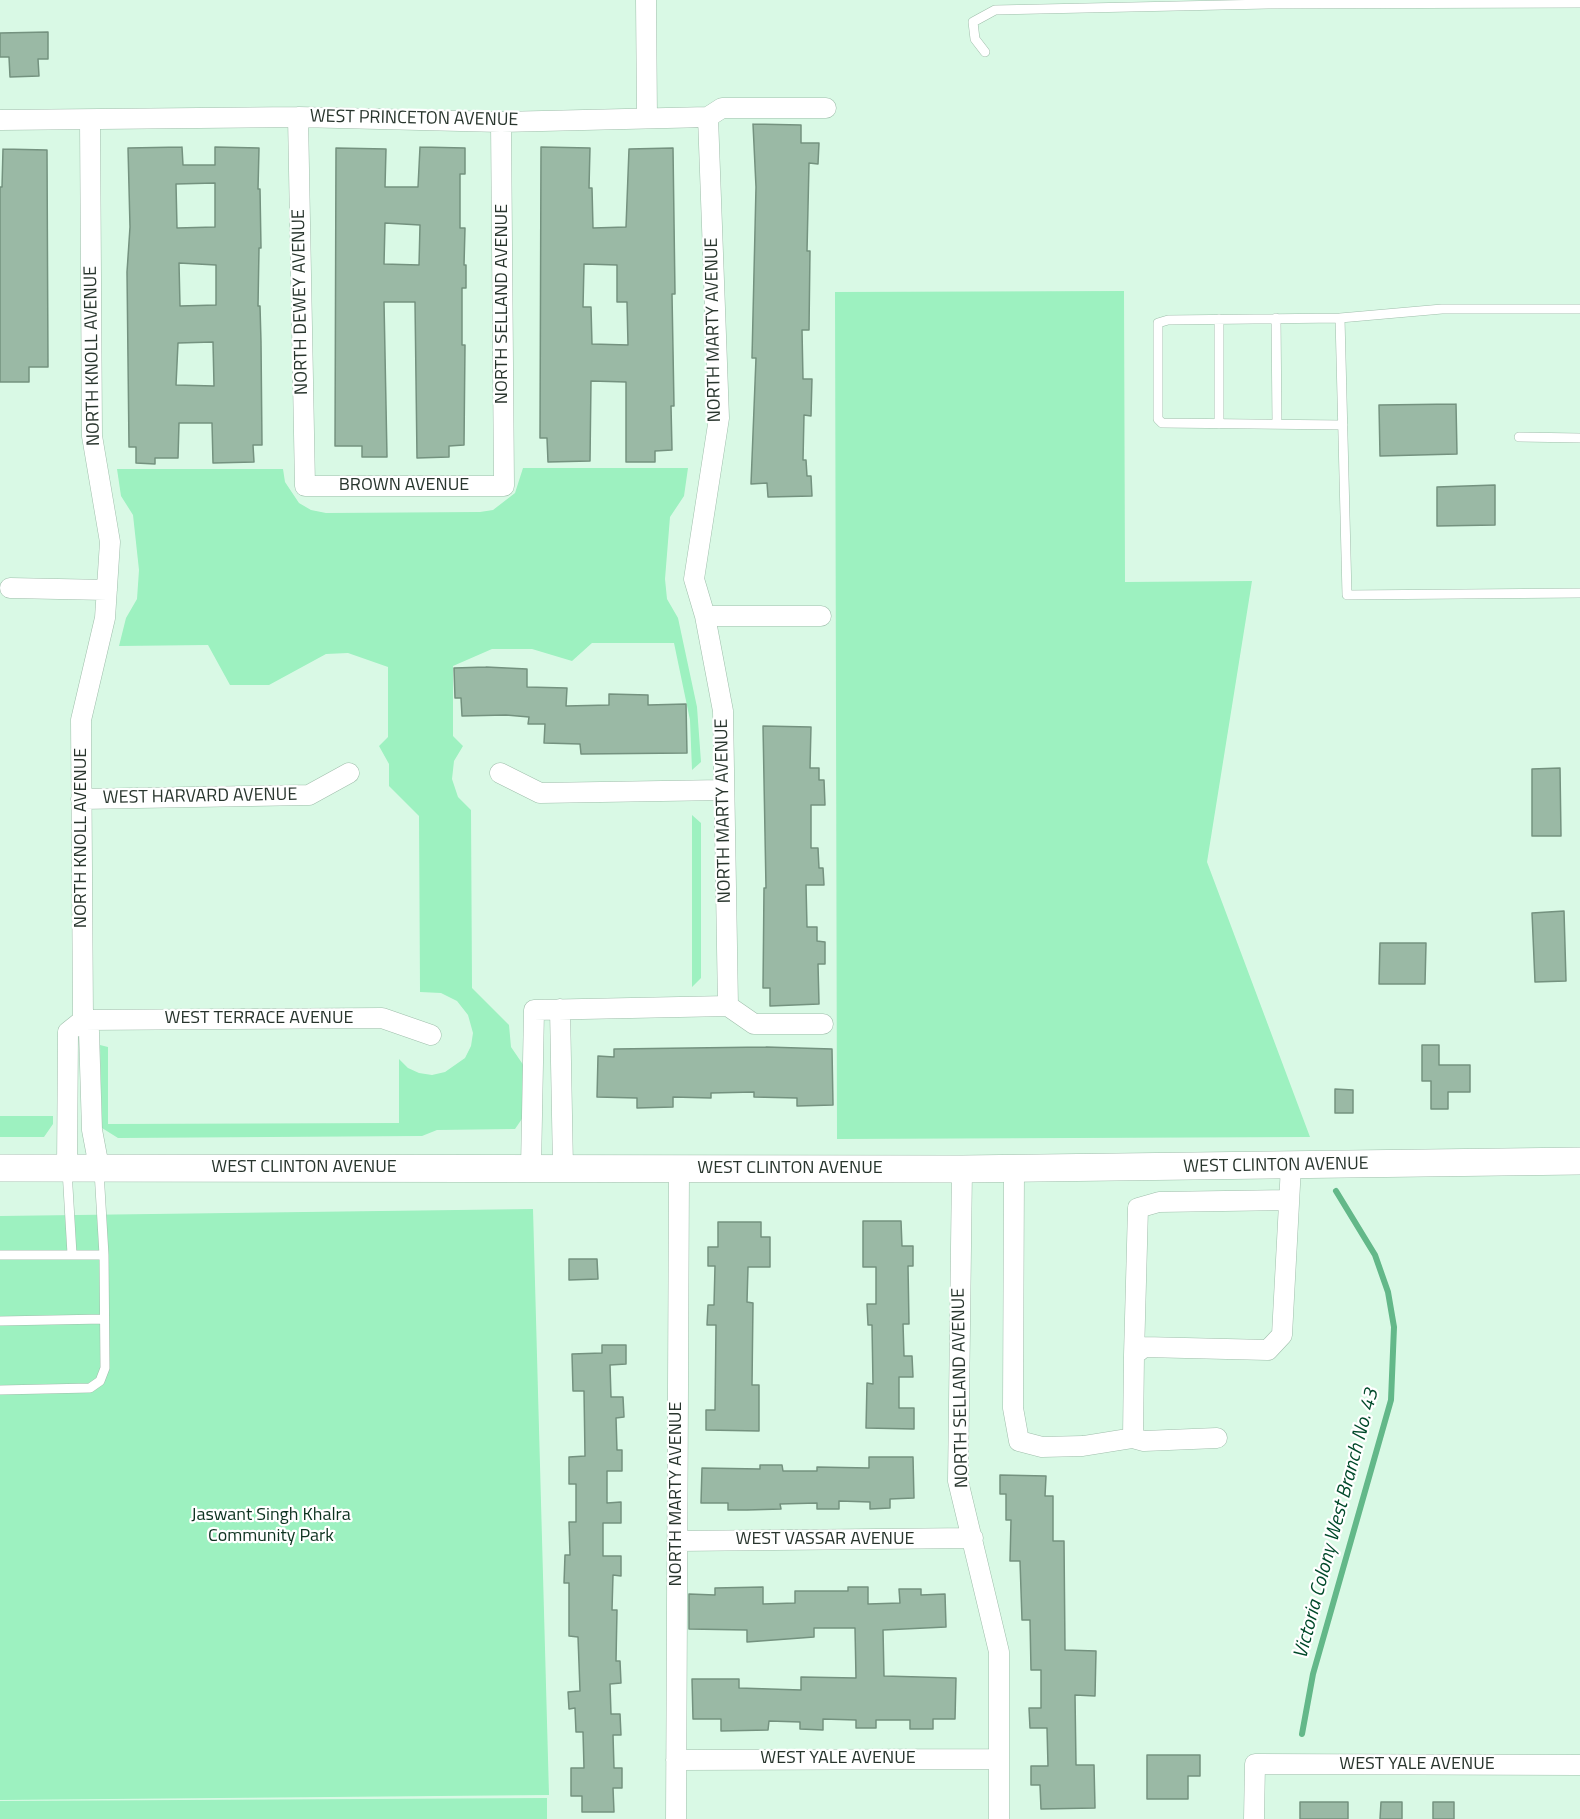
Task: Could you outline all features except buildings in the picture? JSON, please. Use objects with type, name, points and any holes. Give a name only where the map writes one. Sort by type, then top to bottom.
[{"type":"main road","name":"WEST CLINTON AVENUE","points":[[0,1168],[1014,1169],[1580,1161]]},
{"type":"street","points":[[646,0],[647,117]]},
{"type":"street","name":"WEST PRINCETON AVENUE","points":[[0,120],[298,117],[501,122],[708,117],[722,108],[826,108]]},
{"type":"street","name":"NORTH DEWEY AVENUE","points":[[298,117],[305,486]]},
{"type":"street","name":"NORTH MARTY AVENUE","points":[[708,117],[719,418],[694,579],[705,616],[723,711],[728,1006]]},
{"type":"street","name":"NORTH KNOLL AVENUE","points":[[90,120],[92,436],[110,542],[105,618],[81,720],[83,1020],[90,1032],[92,1130],[99,1167]]},
{"type":"street","name":"NORTH SELLAND AVENUE","points":[[501,122],[504,486]]},
{"type":"street","name":"BROWN AVENUE","points":[[305,486],[504,486]]},
{"type":"street","points":[[10,588],[107,590]]},
{"type":"street","points":[[705,616],[821,616]]},
{"type":"street","name":"WEST HARVARD AVENUE","points":[[81,799],[309,795],[349,773]]},
{"type":"street","points":[[500,773],[540,793],[723,790]]},
{"type":"street","points":[[531,1168],[534,1010],[728,1006],[754,1024],[823,1024]]},
{"type":"street","points":[[560,1009],[562,1168]]},
{"type":"street","name":"WEST TERRACE AVENUE","points":[[83,1020],[382,1018],[431,1035]]},
{"type":"street","points":[[67,1168],[68,1032],[83,1020]]},
{"type":"street","points":[[1134,1355],[1144,1347],[1268,1350],[1282,1335],[1291,1166]]},
{"type":"street","name":"NORTH SELLAND AVENUE","points":[[962,1169],[958,1480],[999,1652],[999,1819]]},
{"type":"street","points":[[1014,1169],[1013,1408],[1018,1442],[1042,1447],[1073,1446],[1133,1438],[1144,1442],[1217,1438]]},
{"type":"street","name":"NORTH MARTY AVENUE","points":[[676,1819],[679,1170]]},
{"type":"street","points":[[1133,1438],[1138,1208],[1159,1202],[1289,1200]]},
{"type":"street","name":"WEST VASSAR AVENUE","points":[[676,1541],[973,1538]]},
{"type":"street","name":"WEST YALE AVENUE","points":[[676,1760],[999,1759]]},
{"type":"street","name":"WEST YALE AVENUE","points":[[1254,1819],[1255,1764],[1580,1765]]},
{"type":"lane","points":[[985,52],[975,39],[973,22],[995,10],[1280,4],[1580,3]]},
{"type":"lane","points":[[1343,425],[1162,423],[1158,419],[1158,322],[1340,318],[1442,309],[1580,309]]},
{"type":"lane","points":[[1276,318],[1277,424]]},
{"type":"lane","points":[[1340,318],[1347,595],[1580,593]]},
{"type":"lane","points":[[1219,319],[1219,424]]},
{"type":"lane","points":[[1519,437],[1580,438]]},
{"type":"lane","points":[[0,1390],[90,1388],[100,1381],[105,1368],[104,1255],[99,1167]]},
{"type":"lane","points":[[67,1168],[72,1254]]},
{"type":"lane","points":[[0,1255],[104,1255]]},
{"type":"lane","points":[[0,1321],[104,1319]]},
{"type":"green space","points":[[1124,291],[1125,582],[1252,581],[1207,862],[1310,1137],[837,1139],[835,292]]},
{"type":"green space","points":[[523,468],[688,468],[684,496],[670,517],[665,579],[667,599],[678,618],[697,707],[701,762],[692,770],[690,720],[674,643],[592,643],[572,661],[532,649],[492,649],[453,666],[453,736],[463,746],[454,761],[452,779],[458,797],[471,810],[472,988],[509,1025],[511,1047],[524,1066],[526,1113],[515,1129],[437,1130],[422,1136],[118,1138],[102,1128],[100,1045],[108,1047],[108,1124],[399,1123],[399,1059],[408,1068],[419,1073],[432,1075],[445,1072],[465,1058],[471,1046],[473,1033],[468,1015],[457,1001],[441,993],[420,992],[419,816],[389,786],[389,764],[379,746],[388,737],[388,667],[348,653],[326,654],[269,685],[230,685],[208,645],[119,646],[126,618],[137,599],[139,570],[133,515],[121,496],[117,469],[283,469],[285,482],[299,503],[311,510],[326,513],[493,510],[515,493]]},
{"type":"green space","points":[[692,815],[701,823],[701,978],[692,987]]},
{"type":"green space","points":[[0,1116],[53,1116],[53,1124],[44,1137],[0,1137]]},
{"type":"green space","name":"Jaswant Singh Khalra Community Park","points":[[533,1209],[549,1795],[0,1800],[0,1216]]},
{"type":"green space","points":[[547,1798],[547,1819],[0,1819],[0,1801]]},
{"type":"waterway","name":"Victoria Colony West Branch No. 43","points":[[1302,1734],[1313,1674],[1391,1400],[1394,1327],[1388,1292],[1375,1255],[1336,1191]]}]
